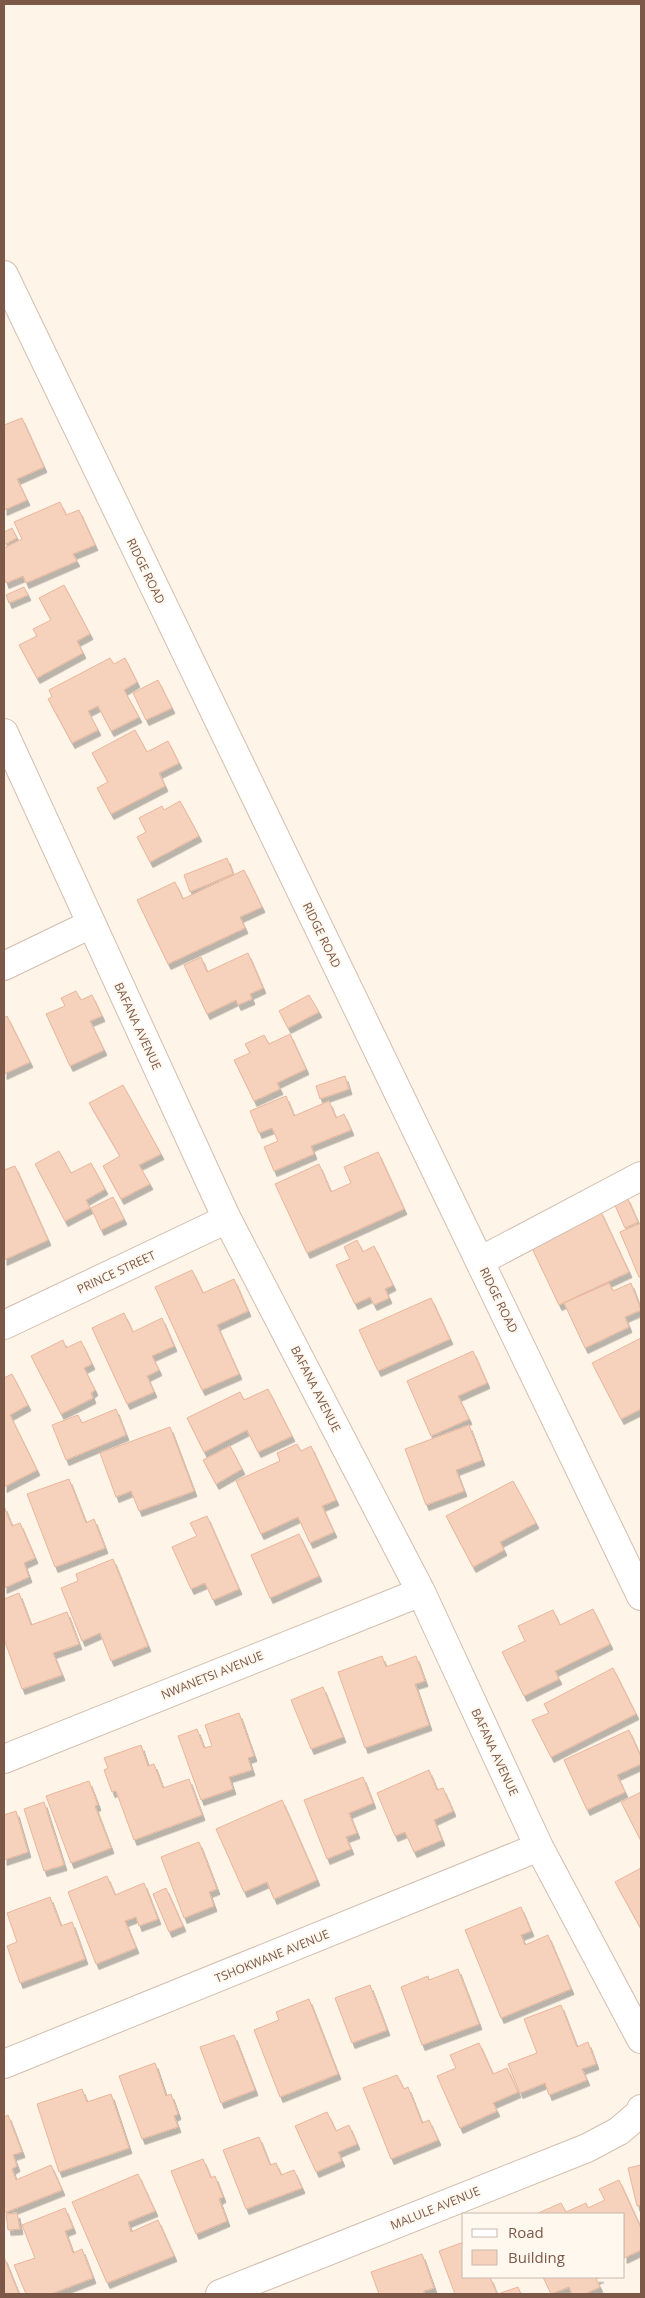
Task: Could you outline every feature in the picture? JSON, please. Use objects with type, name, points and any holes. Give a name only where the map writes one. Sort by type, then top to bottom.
[{"type":"street","name":"RIDGE ROAD","points":[[4,275],[641,1596]]},
{"type":"street","name":"BAFANA AVENUE","points":[[4,733],[228,1219],[421,1592],[540,1847],[641,2039]]},
{"type":"street","points":[[4,966],[91,924]]},
{"type":"street","points":[[480,1261],[641,1176]]},
{"type":"street","name":"PRINCE STREET","points":[[4,1325],[228,1219]]},
{"type":"street","name":"NWANETSI AVENUE","points":[[4,1759],[421,1592]]},
{"type":"street","name":"TSHOKWANE AVENUE","points":[[4,2064],[540,1847]]},
{"type":"street","name":"MALULE AVENUE","points":[[220,2294],[586,2148],[619,2131],[640,2113],[641,2109]]},
{"type":"building","points":[[22,418],[44,467],[17,479],[27,500],[4,510],[4,425]]},
{"type":"building","points":[[60,502],[66,515],[79,510],[95,545],[73,554],[77,561],[26,583],[23,576],[6,583],[4,577],[4,548],[22,539],[14,522]]},
{"type":"building","points":[[12,528],[17,538],[4,545],[4,532]]},
{"type":"building","points":[[64,585],[90,634],[77,641],[83,653],[37,678],[19,645],[37,636],[33,629],[51,620],[39,598]]},
{"type":"building","points":[[24,587],[28,595],[9,603],[6,595]]},
{"type":"building","points":[[110,658],[114,664],[125,658],[137,682],[124,690],[139,717],[111,731],[98,706],[88,711],[98,730],[72,743],[48,699],[52,697],[49,690]]},
{"type":"building","points":[[158,680],[172,708],[146,720],[133,693]]},
{"type":"building","points":[[135,730],[147,752],[168,741],[179,763],[159,773],[165,786],[111,814],[97,788],[108,782],[92,753]]},
{"type":"building","points":[[180,801],[199,836],[150,862],[137,837],[146,832],[139,818],[162,806],[164,810]]},
{"type":"building","points":[[227,858],[233,874],[190,892],[184,875]]},
{"type":"building","points":[[244,870],[262,907],[240,917],[245,928],[168,964],[137,900],[175,882],[183,899]]},
{"type":"building","points":[[248,953],[263,988],[250,994],[252,999],[238,1005],[236,1000],[207,1014],[184,965],[201,957],[207,972]]},
{"type":"building","points":[[76,991],[81,1000],[92,995],[102,1016],[90,1021],[104,1050],[70,1066],[46,1014],[65,1006],[61,998]]},
{"type":"building","points":[[309,995],[319,1012],[288,1028],[279,1011]]},
{"type":"building","points":[[7,1016],[30,1062],[4,1074],[4,1018]]},
{"type":"building","points":[[290,1034],[306,1069],[277,1083],[280,1089],[254,1101],[234,1060],[250,1053],[245,1044],[264,1035],[269,1044]]},
{"type":"building","points":[[345,1076],[349,1089],[320,1099],[316,1086]]},
{"type":"building","points":[[123,1085],[161,1154],[139,1165],[150,1184],[121,1199],[103,1166],[120,1156],[89,1103]]},
{"type":"building","points":[[286,1096],[294,1116],[329,1101],[336,1118],[344,1114],[351,1130],[311,1146],[314,1154],[274,1171],[264,1147],[278,1141],[272,1128],[259,1133],[250,1111]]},
{"type":"building","points":[[59,1151],[71,1173],[91,1163],[105,1189],[86,1200],[90,1208],[65,1221],[35,1164]]},
{"type":"building","points":[[378,1152],[404,1209],[307,1253],[275,1184],[319,1164],[331,1192],[351,1183],[344,1167]]},
{"type":"building","points":[[15,1166],[48,1240],[4,1260],[4,1170]]},
{"type":"building","points":[[113,1197],[124,1219],[101,1230],[91,1208]]},
{"type":"building","points":[[627,1197],[638,1222],[625,1228],[614,1203]]},
{"type":"building","points":[[600,1210],[629,1272],[559,1305],[530,1244]]},
{"type":"building","points":[[641,1223],[641,1276],[639,1277],[620,1232]]},
{"type":"building","points":[[357,1240],[363,1252],[374,1246],[393,1285],[385,1289],[389,1298],[374,1305],[370,1297],[355,1304],[336,1265],[350,1259],[344,1247]]},
{"type":"building","points":[[192,1270],[203,1293],[234,1279],[248,1311],[217,1325],[239,1374],[202,1390],[155,1287]]},
{"type":"building","points":[[609,1283],[613,1291],[631,1283],[641,1310],[625,1317],[629,1327],[585,1348],[564,1303]]},
{"type":"building","points":[[431,1298],[450,1339],[378,1371],[359,1330]]},
{"type":"building","points":[[124,1313],[133,1332],[162,1318],[174,1346],[152,1356],[159,1370],[147,1376],[154,1392],[127,1404],[92,1328]]},
{"type":"building","points":[[641,1338],[641,1409],[621,1419],[592,1363]]},
{"type":"building","points":[[63,1340],[66,1348],[81,1341],[92,1364],[84,1368],[95,1390],[91,1393],[93,1398],[61,1414],[31,1356]]},
{"type":"building","points":[[473,1351],[487,1383],[458,1396],[469,1419],[431,1436],[407,1381]]},
{"type":"building","points":[[12,1374],[28,1405],[10,1415],[37,1470],[4,1487],[4,1378]]},
{"type":"building","points":[[268,1389],[292,1436],[258,1452],[247,1430],[204,1452],[187,1418],[240,1392],[244,1400]]},
{"type":"building","points":[[116,1409],[126,1435],[66,1460],[52,1425],[78,1415],[82,1423]]},
{"type":"building","points":[[469,1425],[482,1460],[456,1470],[464,1491],[426,1505],[405,1449]]},
{"type":"building","points":[[170,1427],[194,1491],[139,1511],[131,1491],[116,1497],[100,1453]]},
{"type":"building","points":[[297,1444],[301,1451],[311,1446],[336,1500],[322,1506],[334,1532],[310,1543],[298,1517],[261,1534],[236,1481],[280,1461],[277,1453]]},
{"type":"building","points":[[230,1446],[242,1469],[216,1484],[203,1460]]},
{"type":"building","points":[[69,1479],[86,1523],[94,1519],[105,1548],[55,1567],[27,1494]]},
{"type":"building","points":[[513,1481],[536,1523],[500,1542],[504,1550],[473,1567],[446,1516]]},
{"type":"building","points":[[4,1506],[12,1526],[20,1523],[35,1558],[24,1563],[29,1577],[4,1588]]},
{"type":"building","points":[[207,1516],[239,1589],[213,1600],[205,1583],[191,1589],[172,1547],[197,1536],[190,1523]]},
{"type":"building","points":[[299,1534],[319,1576],[270,1598],[251,1555]]},
{"type":"building","points":[[113,1559],[148,1646],[111,1661],[100,1633],[82,1641],[61,1588],[78,1581],[76,1574]]},
{"type":"building","points":[[19,1593],[31,1625],[67,1612],[79,1644],[53,1653],[62,1675],[22,1689],[4,1639],[4,1599]]},
{"type":"building","points":[[593,1609],[610,1644],[555,1671],[559,1679],[524,1696],[502,1652],[525,1641],[518,1626],[553,1610],[560,1625]]},
{"type":"building","points":[[382,1656],[386,1667],[416,1656],[425,1681],[415,1684],[429,1725],[365,1748],[338,1672]]},
{"type":"building","points":[[613,1668],[636,1714],[551,1757],[532,1720],[549,1713],[544,1704]]},
{"type":"building","points":[[323,1687],[343,1737],[311,1749],[291,1700]]},
{"type":"building","points":[[239,1713],[254,1756],[248,1758],[252,1770],[229,1777],[233,1789],[201,1800],[178,1736],[197,1729],[204,1748],[212,1746],[205,1725]]},
{"type":"building","points":[[629,1730],[641,1757],[641,1764],[617,1775],[625,1792],[587,1810],[564,1760]]},
{"type":"building","points":[[141,1745],[148,1766],[154,1764],[163,1788],[189,1779],[202,1815],[134,1840],[116,1791],[112,1792],[104,1770],[108,1768],[104,1758]]},
{"type":"building","points":[[429,1770],[437,1790],[443,1788],[453,1811],[434,1820],[442,1840],[414,1852],[405,1832],[395,1836],[377,1793]]},
{"type":"building","points":[[363,1777],[373,1803],[349,1813],[357,1833],[346,1837],[351,1849],[327,1859],[304,1800]]},
{"type":"building","points":[[89,1781],[98,1805],[95,1806],[111,1848],[71,1863],[46,1796]]},
{"type":"building","points":[[641,1792],[641,1841],[621,1802]]},
{"type":"building","points":[[282,1800],[317,1880],[274,1899],[267,1882],[244,1892],[216,1829]]},
{"type":"building","points":[[44,1802],[64,1865],[44,1871],[24,1809]]},
{"type":"building","points":[[16,1811],[28,1852],[4,1860],[4,1815]]},
{"type":"building","points":[[199,1842],[217,1889],[209,1892],[214,1906],[184,1918],[161,1857]]},
{"type":"building","points":[[641,1868],[641,1929],[615,1882]]},
{"type":"building","points":[[107,1876],[115,1895],[144,1883],[158,1919],[139,1926],[136,1917],[125,1921],[136,1948],[96,1964],[68,1892]]},
{"type":"building","points":[[166,1888],[183,1926],[169,1932],[153,1894]]},
{"type":"building","points":[[50,1897],[61,1926],[72,1922],[85,1959],[20,1983],[7,1946],[17,1942],[7,1913]]},
{"type":"building","points":[[521,1907],[531,1931],[521,1935],[525,1945],[548,1935],[571,1989],[501,2018],[465,1930]]},
{"type":"building","points":[[458,1969],[479,2024],[422,2045],[401,1987],[428,1976],[429,1980]]},
{"type":"building","points":[[370,1985],[387,2030],[352,2043],[335,1998]]},
{"type":"building","points":[[309,1999],[338,2074],[280,2097],[254,2030],[279,2020],[276,2012]]},
{"type":"building","points":[[561,2005],[577,2047],[588,2042],[596,2064],[582,2069],[587,2080],[549,2095],[545,2083],[520,2093],[508,2064],[537,2053],[524,2019]]},
{"type":"building","points":[[234,2035],[255,2090],[221,2103],[200,2047]]},
{"type":"building","points":[[479,2043],[493,2074],[507,2068],[518,2092],[493,2103],[497,2111],[460,2128],[437,2076],[456,2068],[450,2055]]},
{"type":"building","points":[[155,2063],[166,2096],[171,2094],[178,2114],[174,2116],[178,2127],[142,2139],[119,2076]]},
{"type":"building","points":[[397,2075],[404,2089],[408,2087],[422,2123],[429,2120],[438,2140],[391,2159],[363,2088]]},
{"type":"building","points":[[82,2089],[87,2102],[111,2094],[129,2148],[59,2172],[37,2104]]},
{"type":"building","points":[[327,2112],[336,2131],[349,2125],[357,2144],[338,2152],[342,2161],[316,2172],[295,2126]]},
{"type":"building","points":[[8,2115],[22,2152],[13,2155],[17,2166],[12,2169],[16,2180],[51,2165],[62,2190],[4,2213],[4,2117]]},
{"type":"building","points":[[259,2137],[270,2165],[276,2163],[281,2175],[294,2170],[302,2188],[246,2209],[223,2150]]},
{"type":"building","points":[[203,2159],[211,2178],[215,2176],[223,2197],[219,2199],[227,2221],[196,2234],[171,2171]]},
{"type":"building","points":[[641,2165],[641,2205],[637,2206],[628,2168]]},
{"type":"building","points":[[138,2174],[155,2211],[128,2222],[131,2232],[158,2220],[174,2256],[107,2283],[72,2202]]},
{"type":"building","points":[[619,2180],[641,2228],[641,2250],[625,2258],[625,2213],[538,2213],[561,2203],[566,2212],[586,2203],[588,2208],[605,2200],[599,2189]]},
{"type":"building","points":[[65,2208],[73,2228],[65,2231],[73,2253],[82,2249],[93,2278],[51,2294],[26,2294],[14,2265],[35,2258],[22,2225]]},
{"type":"building","points":[[17,2213],[20,2229],[8,2230],[6,2214]]},
{"type":"building","points":[[462,2243],[462,2278],[490,2278],[497,2294],[455,2294],[439,2251]]},
{"type":"building","points":[[422,2254],[434,2288],[424,2291],[424,2294],[379,2294],[371,2272]]},
{"type":"building","points":[[4,2257],[19,2294],[4,2294]]},
{"type":"building","points":[[543,2278],[598,2278],[596,2279],[600,2287],[585,2294],[572,2294],[569,2287],[551,2294]]},
{"type":"building","points":[[518,2287],[521,2294],[498,2294]]}]
